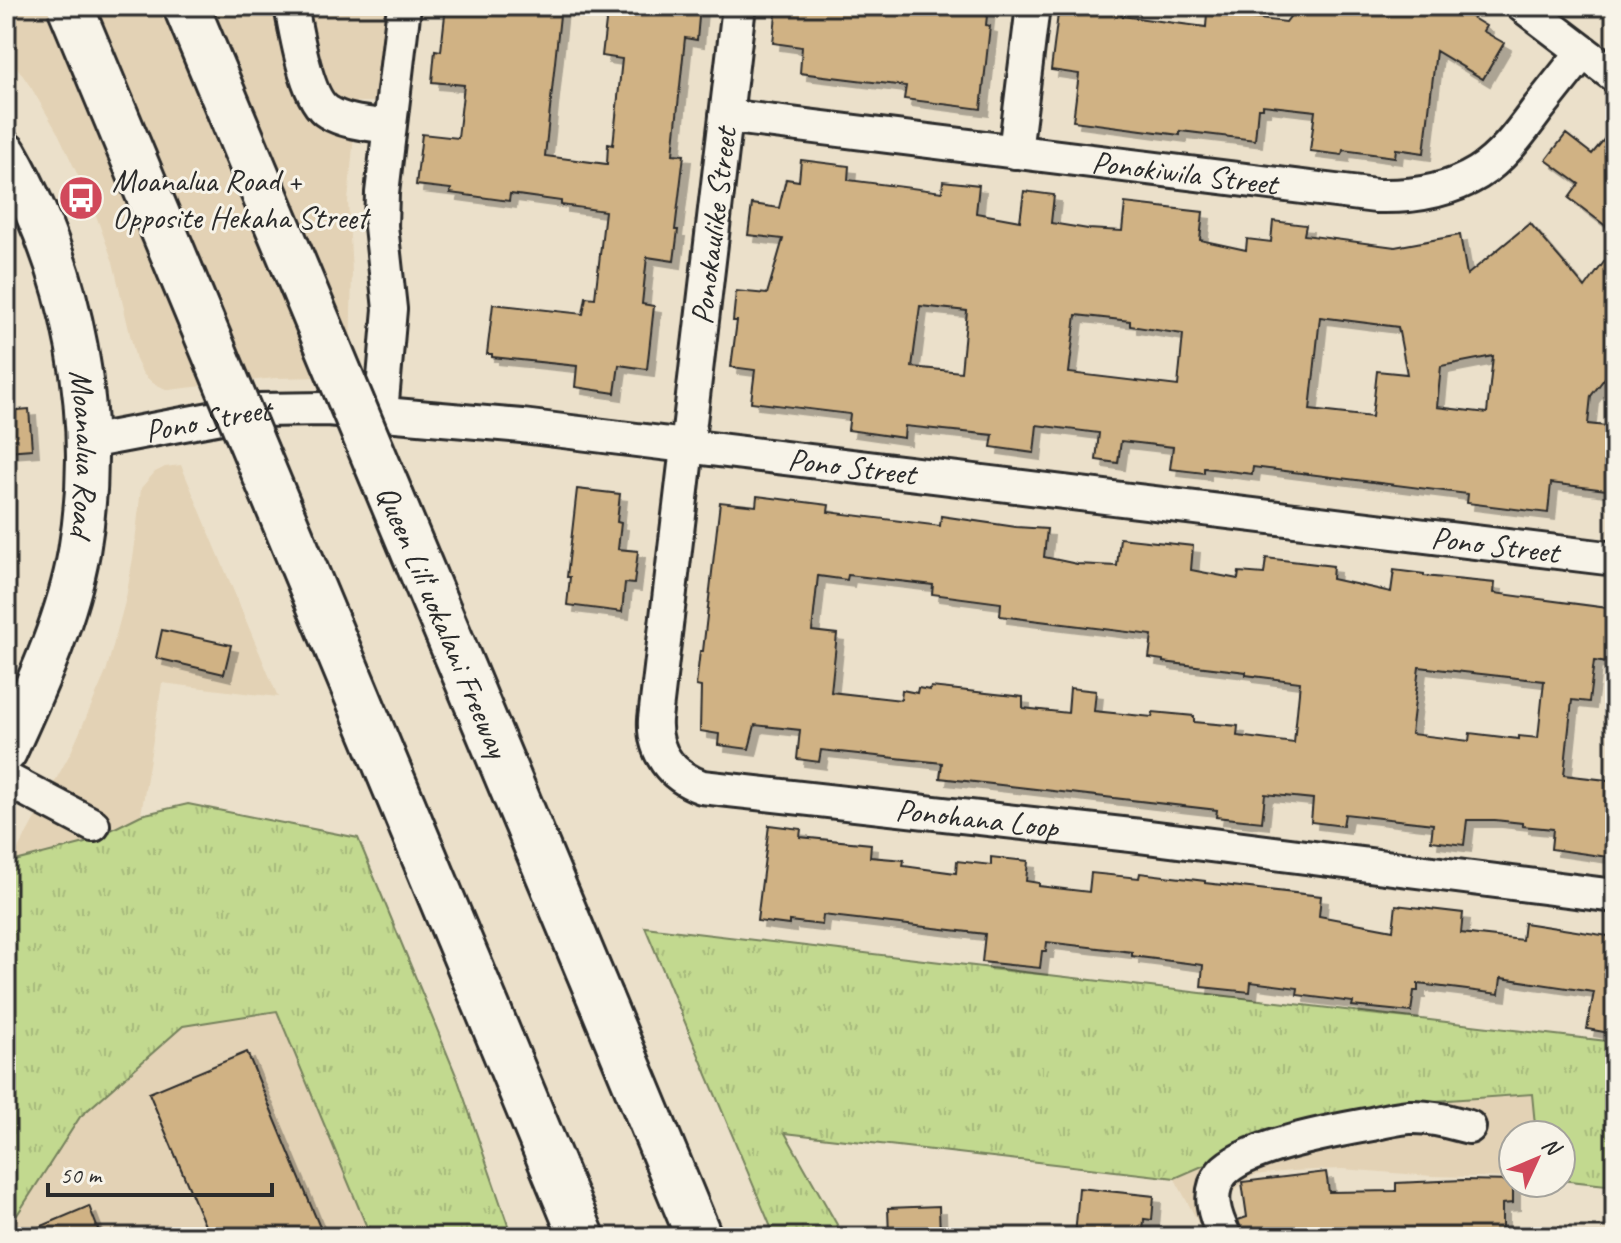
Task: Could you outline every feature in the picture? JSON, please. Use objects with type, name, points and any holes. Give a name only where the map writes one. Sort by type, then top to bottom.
[{"type":"highway","points":[[70,6],[582,1237]]},
{"type":"highway","name":"Queen Liliʻuokalani Freeway","points":[[186,6],[699,1237]]},
{"type":"main road","name":"Moanalua Road","points":[[6,153],[35,211],[60,277],[77,355],[88,442],[79,553],[68,598],[6,752]]},
{"type":"street","points":[[291,6],[309,87],[325,111],[352,122],[389,127]]},
{"type":"street","points":[[381,413],[390,309],[381,208],[404,6]]},
{"type":"street","name":"Ponokaulike Street","points":[[687,446],[739,6]]},
{"type":"street","points":[[1015,152],[1033,6]]},
{"type":"street","points":[[1523,6],[1615,76]]},
{"type":"street","name":"Ponokiwila Street","points":[[726,116],[1401,197],[1421,195],[1460,182],[1497,158],[1583,52]]},
{"type":"street","name":"Pono Street","points":[[88,442],[258,410],[327,409],[381,413],[522,426],[1615,559]]},
{"type":"street","name":"Ponohana Loop","points":[[687,446],[654,728],[661,754],[671,769],[685,780],[702,787],[1140,836],[1615,896]]},
{"type":"street","points":[[6,779],[93,825]]},
{"type":"street","points":[[1225,1237],[1216,1219],[1213,1201],[1215,1187],[1221,1174],[1233,1163],[1257,1152],[1318,1134],[1408,1117],[1431,1118],[1469,1127]]},
{"type":"shaded area","points":[[6,6],[386,6],[376,102],[357,102],[348,201],[352,273],[350,355],[319,377],[275,378],[168,390],[143,374],[136,360],[113,262],[94,210],[59,135],[6,51]]},
{"type":"shaded area","points":[[181,465],[278,697],[162,683],[141,815],[85,843],[11,862],[71,752],[106,672],[126,598],[141,488],[155,472]]},
{"type":"shaded area","points":[[278,1011],[371,1237],[6,1237],[6,1232],[80,1117],[183,1026]]},
{"type":"shaded area","points":[[1533,1094],[1535,1119],[1497,1119],[1497,1178],[1343,1169],[1255,1175],[1233,1193],[1230,1206],[1242,1237],[1206,1237],[1175,1179],[1230,1154],[1406,1103]]},
{"type":"green space","points":[[188,804],[358,838],[458,1080],[512,1237],[371,1237],[277,1011],[183,1026],[80,1117],[6,1232],[6,870],[11,862],[85,843],[141,815]]},
{"type":"green space","points":[[645,927],[1615,1042],[1615,1186],[1577,1182],[1577,1119],[1534,1119],[1532,1094],[1406,1103],[1230,1154],[1175,1178],[785,1133],[844,1237],[775,1237]]},
{"type":"building","points":[[446,6],[561,6],[545,156],[607,164],[608,144],[613,145],[622,59],[602,56],[607,13],[633,16],[633,13],[645,15],[645,12],[662,14],[662,6],[700,6],[697,40],[685,38],[673,154],[684,155],[674,261],[647,257],[642,304],[654,306],[647,369],[619,365],[615,393],[575,387],[577,366],[487,354],[493,304],[583,314],[586,297],[595,298],[605,211],[561,205],[561,201],[510,194],[509,201],[416,185],[422,134],[458,138],[464,85],[432,82],[435,50],[441,51]]},
{"type":"building","points":[[777,6],[988,6],[986,25],[990,26],[981,109],[904,99],[906,86],[800,73],[802,47],[773,43]]},
{"type":"building","points":[[1059,6],[1122,6],[1121,16],[1206,27],[1207,13],[1286,22],[1298,6],[1453,6],[1486,26],[1483,31],[1504,43],[1483,79],[1436,51],[1424,153],[1396,149],[1395,157],[1343,150],[1342,155],[1310,151],[1315,111],[1263,105],[1263,108],[1258,108],[1255,140],[1180,131],[1180,135],[1073,121],[1079,74],[1051,70]]},
{"type":"building","points":[[1615,126],[1615,233],[1569,198],[1579,184],[1546,160],[1566,134],[1592,154]]},
{"type":"building","points":[[801,160],[849,166],[848,180],[942,192],[943,181],[979,185],[976,213],[1020,221],[1024,191],[1054,195],[1051,223],[1088,229],[1122,231],[1125,203],[1203,212],[1200,240],[1246,250],[1247,239],[1271,242],[1273,221],[1306,225],[1304,235],[1395,247],[1460,235],[1467,275],[1530,223],[1585,288],[1615,247],[1615,365],[1591,396],[1588,424],[1615,427],[1615,491],[1551,483],[1548,513],[1467,503],[1468,494],[1253,467],[1252,474],[1204,468],[1204,473],[1170,469],[1173,447],[1121,441],[1118,463],[1096,460],[1099,433],[1037,425],[1034,453],[991,447],[993,435],[905,426],[904,438],[848,430],[850,414],[751,402],[755,370],[731,367],[737,321],[733,321],[736,291],[767,294],[783,239],[748,235],[752,204],[779,208],[786,179],[799,181]],"holes":[[[920,306],[967,311],[961,372],[912,367]],[[1076,315],[1130,321],[1130,326],[1183,334],[1178,386],[1069,373]],[[1320,317],[1398,327],[1407,374],[1377,371],[1372,417],[1310,410]],[[1493,356],[1487,413],[1437,407],[1441,366]]]},
{"type":"building","points":[[29,409],[32,449],[6,451],[6,411]]},
{"type":"building","points":[[577,489],[620,494],[618,549],[638,551],[634,584],[625,583],[622,612],[567,605],[570,577],[567,577]]},
{"type":"building","points":[[757,496],[829,505],[828,512],[940,526],[941,516],[1047,529],[1044,557],[1077,564],[1117,566],[1120,538],[1193,546],[1191,570],[1238,579],[1239,572],[1264,574],[1266,558],[1333,566],[1332,579],[1391,592],[1394,570],[1495,583],[1494,593],[1615,609],[1615,664],[1594,661],[1589,702],[1572,700],[1564,775],[1615,781],[1615,858],[1551,849],[1553,829],[1522,826],[1522,823],[1467,820],[1464,845],[1431,841],[1433,824],[1345,814],[1343,826],[1311,822],[1313,799],[1265,794],[1262,822],[1216,817],[1217,810],[940,778],[942,763],[821,750],[819,762],[797,759],[800,730],[755,725],[749,749],[718,745],[719,734],[700,731],[701,687],[696,686],[700,651],[703,651],[720,502],[756,506]],"holes":[[[848,575],[933,585],[932,594],[1001,603],[1000,616],[1152,635],[1149,658],[1163,662],[1300,682],[1294,743],[1237,736],[1238,726],[1194,722],[1194,716],[1153,712],[1152,717],[1094,711],[1096,691],[1070,688],[1068,713],[1023,708],[1023,697],[931,687],[930,690],[918,688],[917,693],[902,690],[901,700],[831,692],[837,634],[812,631],[818,576],[847,580]],[[1419,667],[1544,681],[1538,738],[1470,733],[1469,741],[1411,734]]]},
{"type":"building","points":[[162,630],[231,645],[224,674],[156,658]]},
{"type":"building","points":[[769,825],[801,829],[800,837],[871,844],[870,857],[904,860],[903,866],[956,873],[957,861],[991,865],[991,857],[1028,861],[1026,881],[1039,883],[1039,886],[1089,892],[1091,873],[1139,878],[1140,873],[1321,896],[1319,916],[1393,930],[1396,905],[1463,913],[1461,933],[1522,940],[1524,923],[1615,937],[1615,1034],[1587,1029],[1594,992],[1501,978],[1499,994],[1418,984],[1411,1012],[1352,1006],[1353,1002],[1297,995],[1298,988],[1251,982],[1250,992],[1201,987],[1203,965],[1132,956],[1132,952],[1047,942],[1046,951],[1042,951],[1040,968],[982,962],[985,934],[823,915],[822,925],[757,921]]},
{"type":"building","points":[[247,1052],[324,1237],[210,1237],[149,1093]]},
{"type":"building","points":[[1326,1172],[1329,1192],[1396,1191],[1396,1183],[1497,1181],[1497,1199],[1513,1199],[1513,1203],[1502,1204],[1502,1237],[1244,1237],[1238,1220],[1247,1217],[1242,1182]]},
{"type":"building","points":[[1079,1188],[1154,1196],[1152,1220],[1144,1219],[1143,1237],[1075,1237]]},
{"type":"building","points":[[89,1206],[101,1237],[16,1237]]},
{"type":"building","points":[[939,1206],[940,1237],[889,1237],[888,1208]]},
{"type":"place","name":"Moanalua Road + Opposite Hekaha Street","points":[[81,198]]}]
